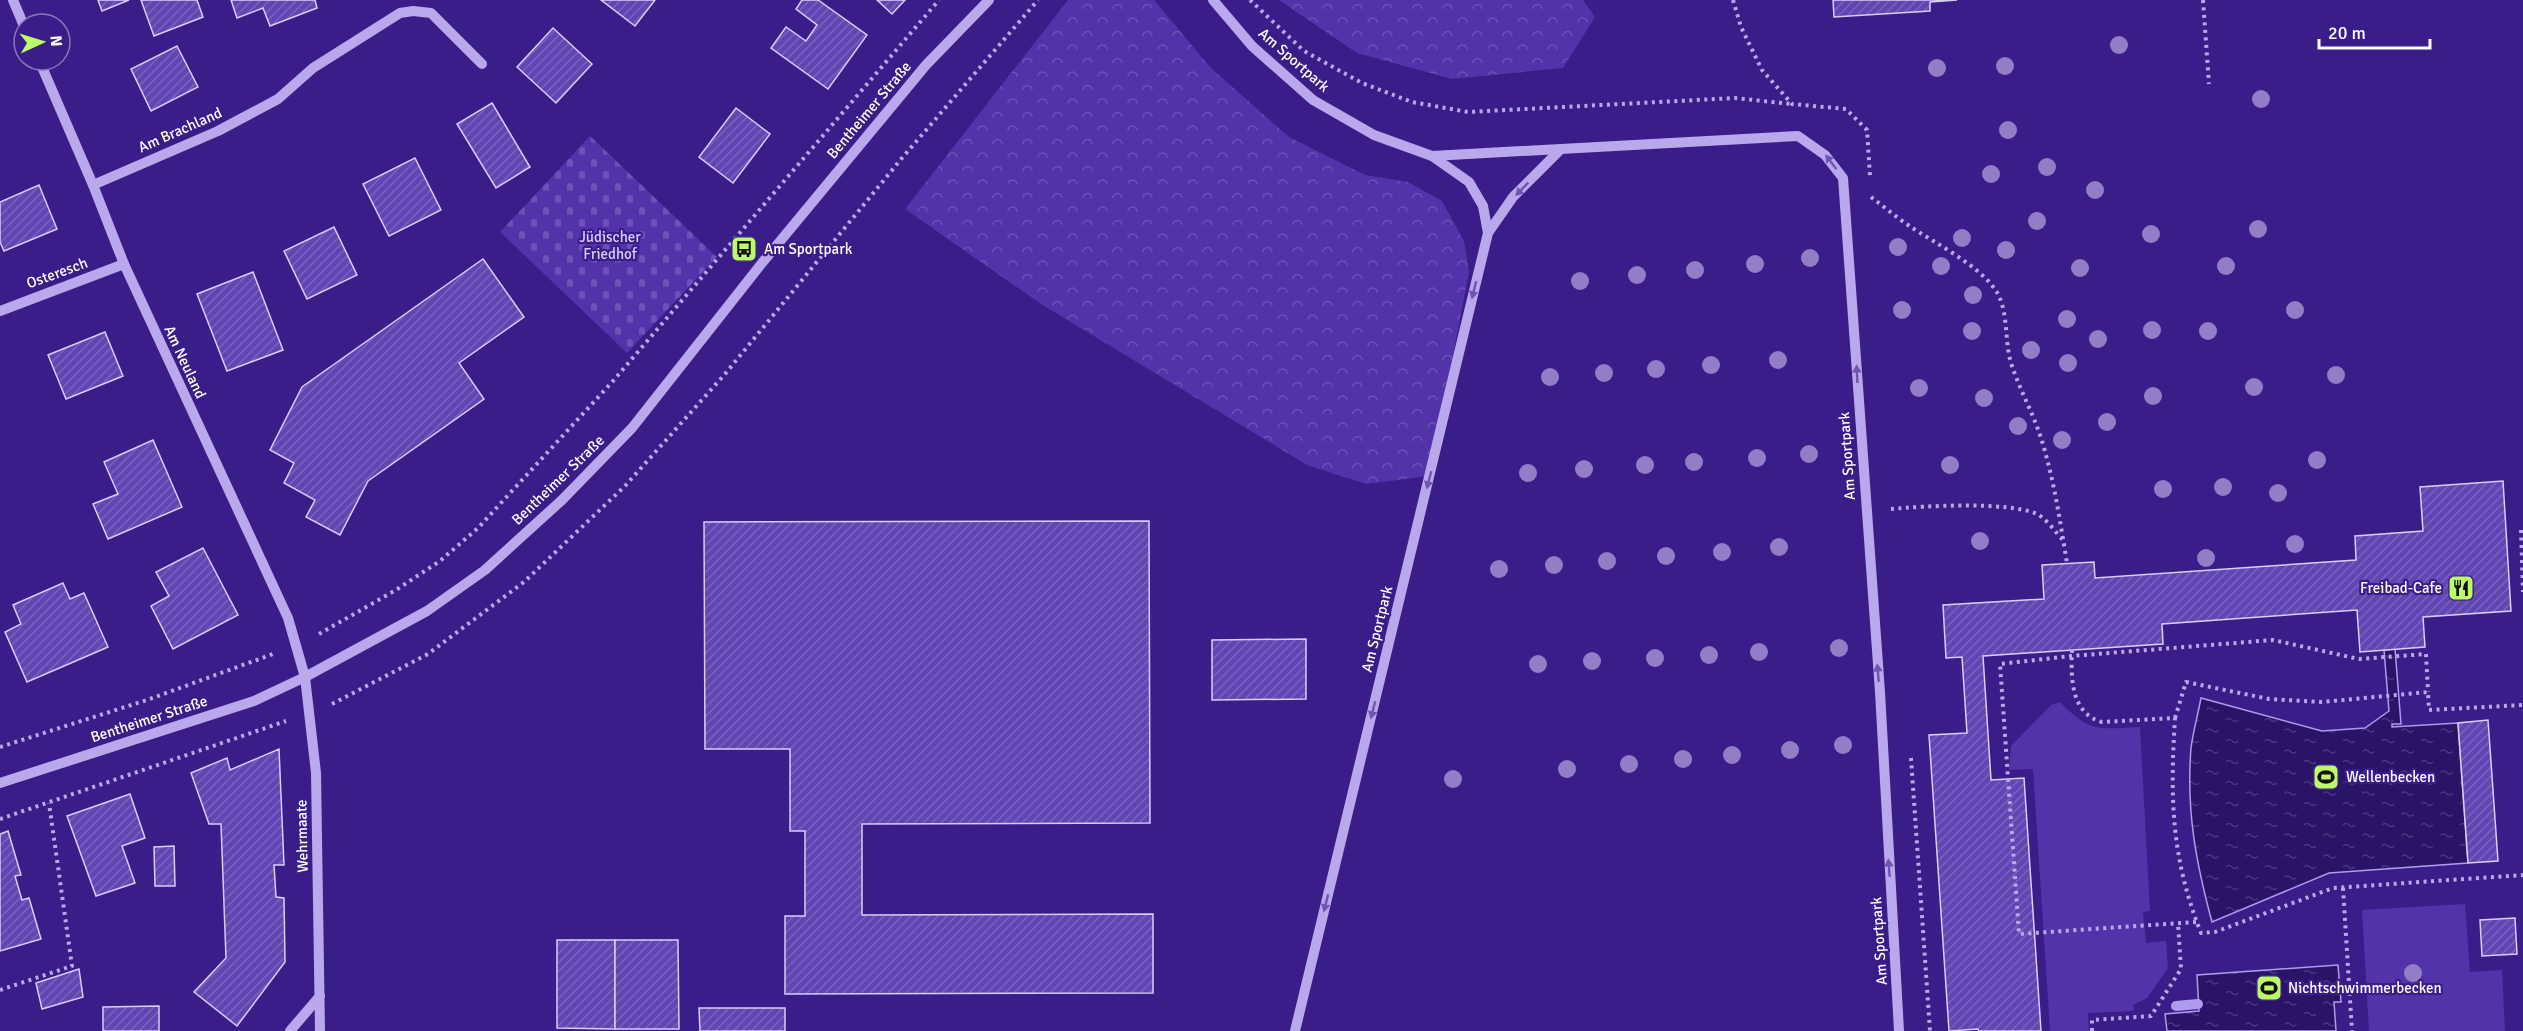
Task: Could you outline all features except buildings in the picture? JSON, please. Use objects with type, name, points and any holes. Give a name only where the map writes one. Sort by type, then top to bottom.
[{"type":"street","name":"Bentheimer Straße","points":[[0,783],[254,701],[305,677],[427,611],[484,570],[561,500],[632,428],[762,263],[926,65],[990,0]]},
{"type":"street","name":"Am Sportpark","points":[[1213,0],[1252,46],[1314,100],[1374,135],[1432,156],[1469,182],[1484,206],[1488,233]]},
{"type":"street","name":"Am Brachland","points":[[93,185],[218,131],[278,99],[313,68],[400,13],[413,11],[431,13],[482,64]]},
{"type":"street","name":"Am Neuland","points":[[44,72],[124,264],[288,618],[305,677]]},
{"type":"street","name":"Am Sportpark","points":[[1432,156],[1798,136],[1826,155],[1843,178],[1867,512],[1899,1031]]},
{"type":"street","name":"Am Sportpark","points":[[1295,1031],[1488,233],[1513,197],[1561,149]]},
{"type":"street","name":"Osteresch","points":[[0,311],[124,264]]},
{"type":"street","name":"Wehrmaate","points":[[305,677],[316,772],[320,1031]]},
{"type":"street","points":[[290,1031],[320,996]]},
{"type":"path","points":[[0,747],[147,700],[296,646],[396,590],[440,561],[478,528],[613,381],[939,0]]},
{"type":"path","points":[[1250,0],[1304,51],[1362,83],[1412,102],[1468,112],[1735,98],[1792,104]]},
{"type":"path","points":[[2203,0],[2209,84]]},
{"type":"path","points":[[1871,197],[1968,265],[1998,294],[2004,315],[2011,365],[2041,439],[2056,495],[2067,563]]},
{"type":"path","points":[[1867,512],[1933,507],[2012,509],[2039,514],[2063,540]]},
{"type":"path","points":[[2521,530],[2523,592]]},
{"type":"path","points":[[2196,922],[2019,934],[2000,664],[2273,640],[2359,658],[2426,654],[2429,710],[2523,705]]},
{"type":"path","points":[[2072,650],[2073,693],[2082,711],[2090,719],[2102,722],[2175,718]]},
{"type":"path","points":[[2428,692],[2322,702],[2269,699],[2186,682],[2175,718],[2172,809],[2182,874],[2201,933],[2216,932],[2333,888],[2523,875]]},
{"type":"path","points":[[0,990],[72,966],[49,803]]},
{"type":"path","points":[[2343,888],[2352,1031]]},
{"type":"path","points":[[2092,1031],[2092,1020],[2151,1016],[2181,969],[2178,923]]},
{"type":"green space","points":[[1068,0],[1154,0],[1211,68],[1289,137],[1365,175],[1408,182],[1442,201],[1464,241],[1469,272],[1430,476],[1366,484],[1307,465],[1041,304],[905,209]]},
{"type":"green space","points":[[1279,0],[1583,0],[1595,17],[1563,68],[1452,79],[1357,53]]},
{"type":"green space","name":"Jüdischer Friedhof","points":[[590,136],[717,257],[627,353],[500,232]]},
{"type":"green space","points":[[2060,702],[2079,719],[2096,727],[2140,727],[2150,911],[2143,912],[2146,943],[2166,941],[2168,968],[2147,998],[2133,1005],[2134,1011],[2088,1013],[2089,1031],[2050,1031],[2033,769],[2009,770],[2011,746],[2051,705]]},
{"type":"green space","points":[[2465,904],[2470,972],[2502,970],[2505,1031],[2369,1031],[2362,910]]},
{"type":"water","name":"Wellenbecken","points":[[2395,649],[2401,724],[2392,724],[2392,727],[2458,723],[2468,863],[2329,873],[2212,922],[2201,879],[2191,815],[2191,748],[2201,698],[2322,731],[2365,728],[2389,711],[2384,650]]},
{"type":"water","name":"Nichtschwimmerbecken","points":[[2338,965],[2341,1002],[2334,1002],[2336,1031],[2167,1031],[2165,1014],[2199,1011],[2197,975]]},
{"type":"waterway","points":[[2176,1006],[2198,1004]]},
{"type":"place","name":"Am Sportpark","points":[[744,249]]},
{"type":"place","name":"Freibad-Cafe","points":[[2461,588]]},
{"type":"place","name":"Wellenbecken","points":[[2326,777]]},
{"type":"place","name":"Nichtschwimmerbecken","points":[[2269,988]]}]
